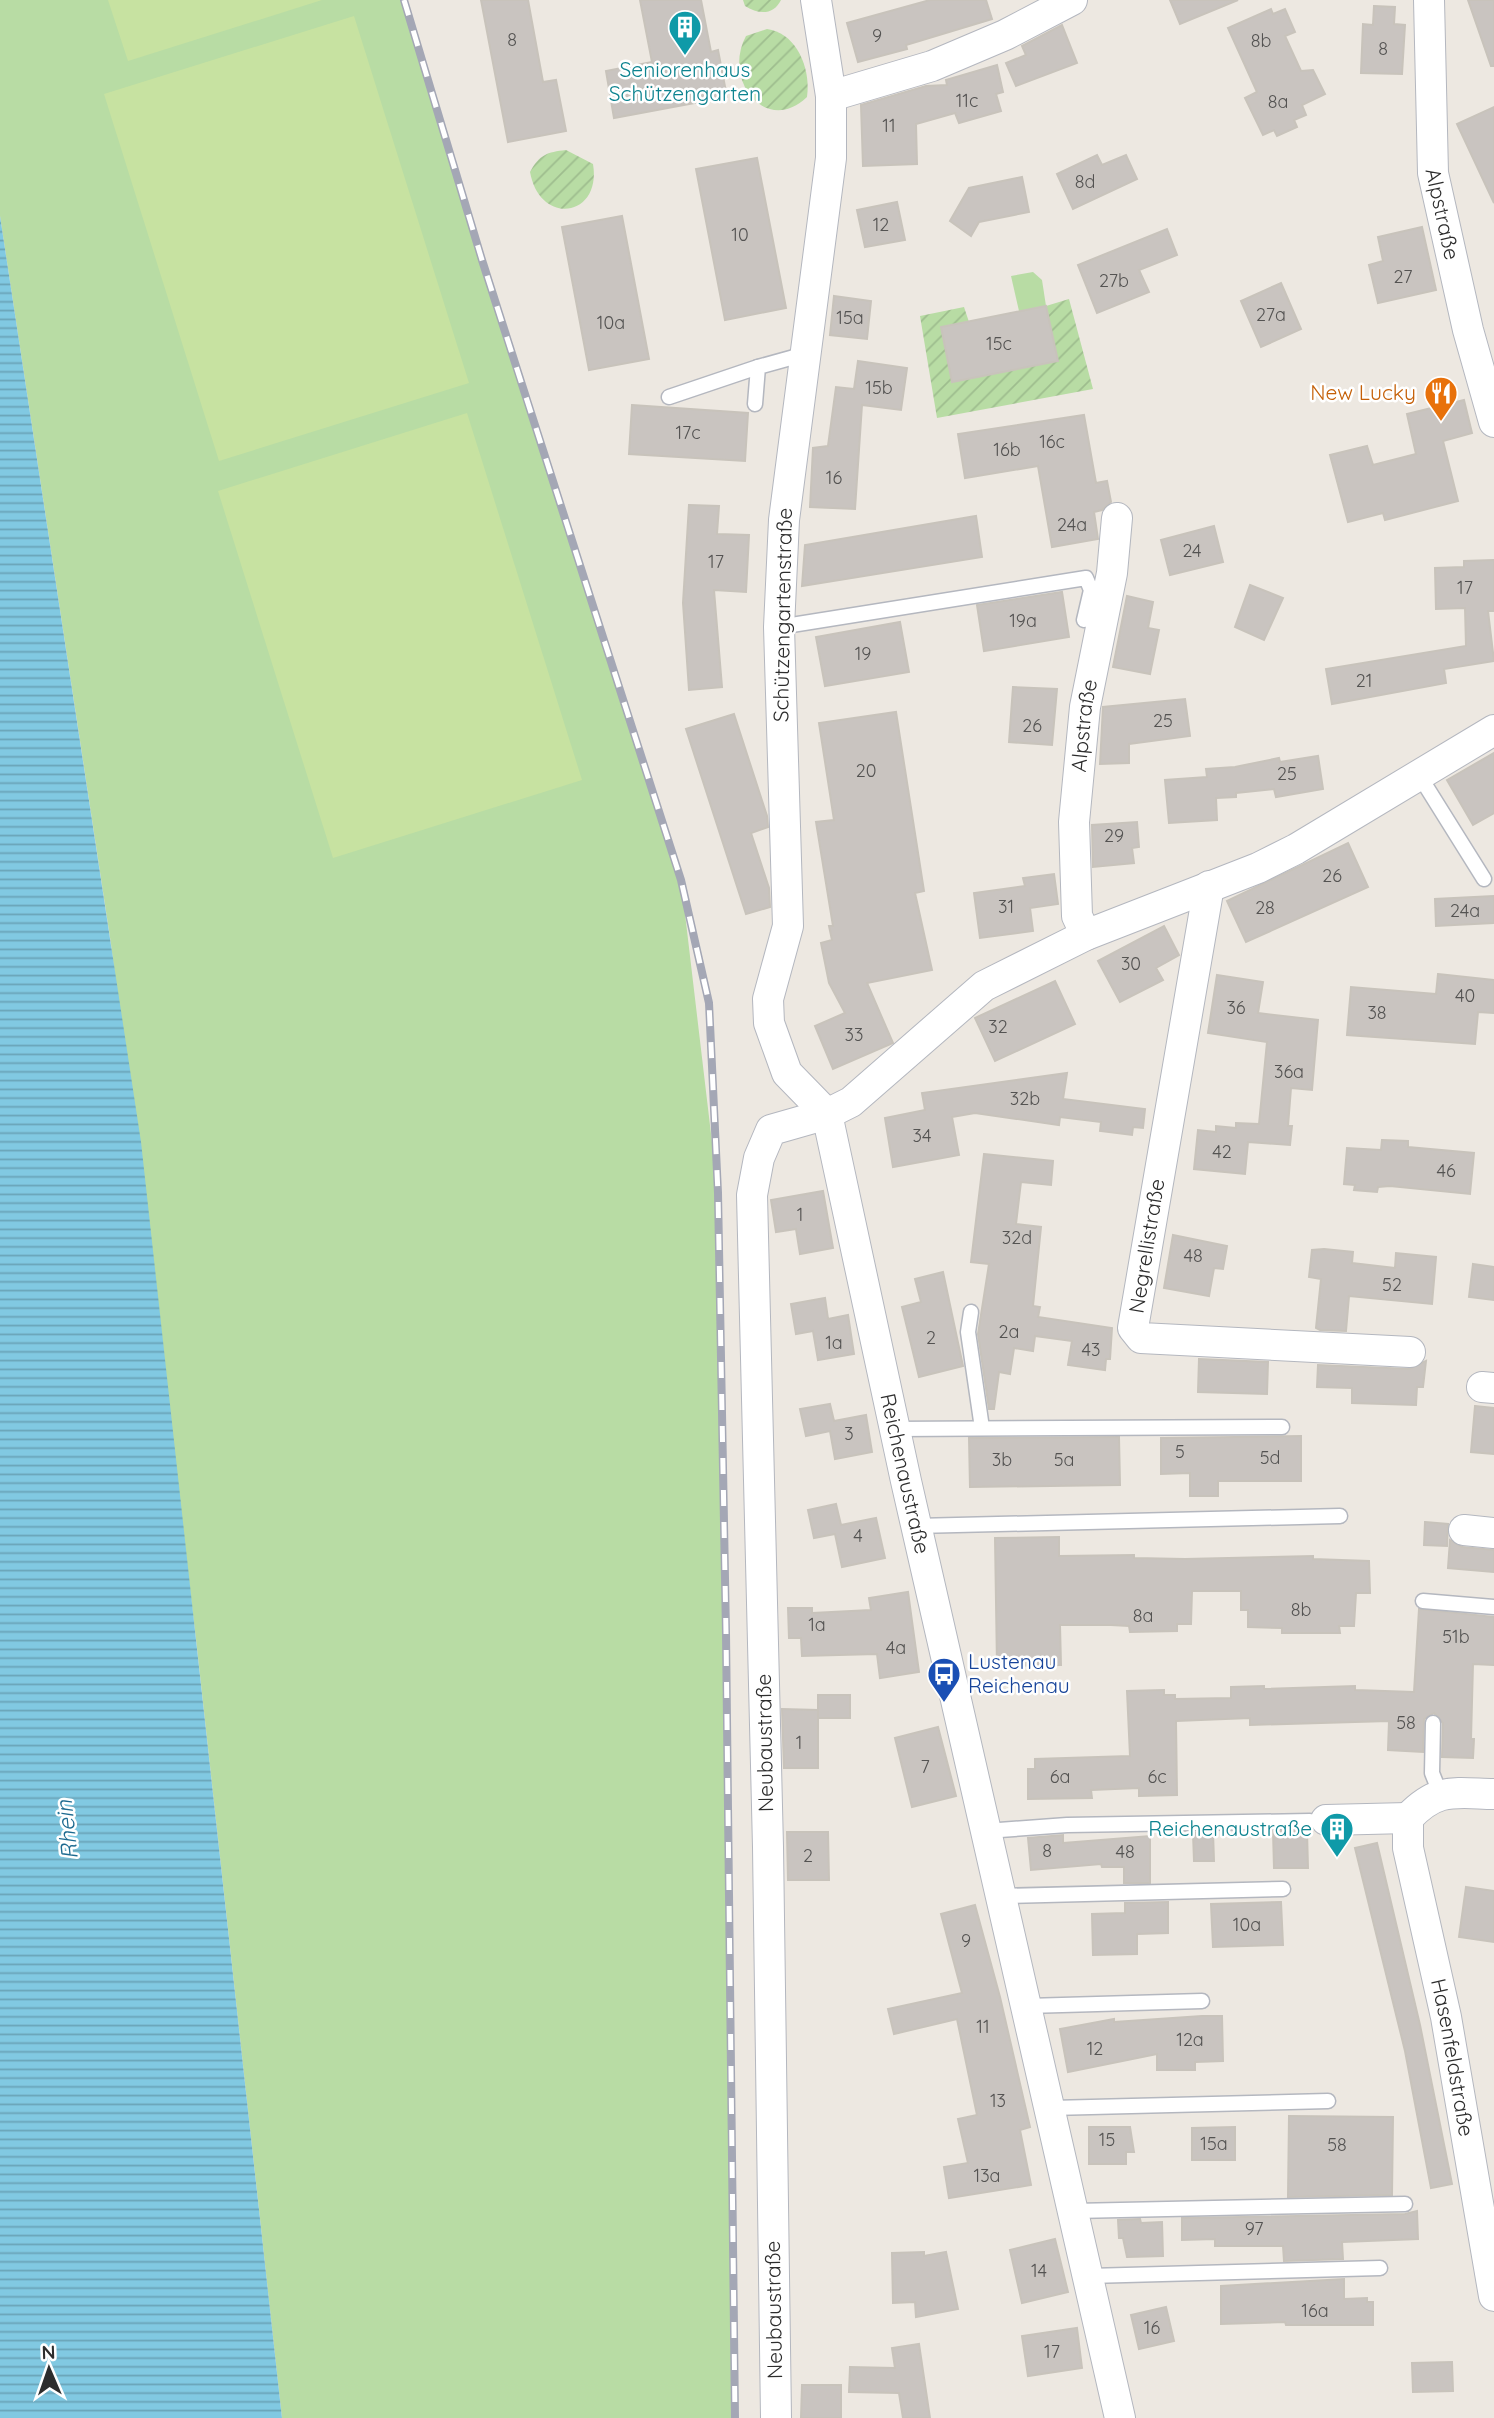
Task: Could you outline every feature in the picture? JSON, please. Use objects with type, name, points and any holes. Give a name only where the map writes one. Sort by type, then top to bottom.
[{"type":"street","name":"Schützengartenstraße","points":[[816,0],[831,96],[830,172],[784,520],[779,627],[788,926],[768,999],[769,1023],[787,1073],[827,1114]]},
{"type":"street","points":[[831,96],[932,66],[1004,35],[1072,0]]},
{"type":"street","name":"Alpstraße","points":[[1429,0],[1433,173],[1468,330],[1494,422]]},
{"type":"street","name":"Alpstraße","points":[[1086,935],[1077,916],[1074,822],[1085,707],[1112,573],[1117,518]]},
{"type":"street","points":[[827,1114],[851,1102],[984,986],[1086,935],[1296,849],[1494,730]]},
{"type":"street","name":"Negrellistraße","points":[[1209,886],[1133,1328],[1141,1338],[1410,1352]]},
{"type":"street","name":"Reichenaustraße","points":[[827,1114],[916,1526],[1120,2418]]},
{"type":"street","name":"Neubaustraße","points":[[776,2418],[768,1847],[752,1195],[759,1158],[771,1130],[827,1114]]},
{"type":"street","points":[[1464,1530],[1494,1533]]},
{"type":"street","points":[[1318,1821],[1408,1818],[1423,1802],[1440,1793],[1494,1794]]},
{"type":"street","name":"Hasenfeldstraße","points":[[1408,1818],[1408,1848],[1446,2017],[1494,2296]]},
{"type":"lane","points":[[669,397],[805,354]]},
{"type":"lane","points":[[755,404],[758,367]]},
{"type":"lane","points":[[779,627],[1086,578],[1091,590],[1084,620]]},
{"type":"lane","points":[[1419,775],[1483,879]]},
{"type":"lane","points":[[971,1312],[968,1332],[982,1428]]},
{"type":"lane","points":[[895,1429],[1282,1427]]},
{"type":"lane","points":[[916,1526],[1340,1516]]},
{"type":"lane","points":[[1423,1601],[1494,1607]]},
{"type":"lane","points":[[1433,1723],[1432,1773],[1440,1793]]},
{"type":"lane","points":[[986,1831],[1067,1825],[1318,1821]]},
{"type":"lane","points":[[1001,1896],[1283,1889]]},
{"type":"lane","points":[[1027,2006],[1202,2000]]},
{"type":"lane","points":[[1051,2108],[1328,2101]]},
{"type":"lane","points":[[1074,2211],[1405,2204]]},
{"type":"lane","points":[[1089,2276],[1380,2268]]},
{"type":"green space","points":[[0,0],[401,0],[681,880],[718,1193],[735,2418],[282,2418],[196,1639],[111,944],[0,216]]},
{"type":"green space","points":[[108,0],[322,0],[128,61]]},
{"type":"green space","points":[[743,0],[781,0],[774,9],[765,12],[745,6]]},
{"type":"green space","points":[[354,16],[469,383],[219,461],[104,94]]},
{"type":"green space","points":[[767,29],[786,37],[800,54],[804,64],[807,97],[792,107],[777,110],[763,106],[752,98],[744,85],[740,70],[740,53],[746,36]]},
{"type":"green space","points":[[566,150],[593,164],[593,182],[588,195],[580,204],[569,209],[557,208],[545,201],[536,190],[530,172],[544,155]]},
{"type":"green space","points":[[1033,272],[1042,280],[1046,306],[1019,311],[1011,276]]},
{"type":"green space","points":[[1069,299],[1093,389],[937,418],[920,316],[964,307],[969,322],[941,327],[952,382],[1057,361],[1046,306]]},
{"type":"green space","points":[[467,413],[582,780],[333,858],[218,491]]},
{"type":"water","name":"Rhein","points":[[0,216],[141,1142],[282,2418],[0,2418]]},
{"type":"building","name":"Seniorenhaus Schützengarten","points":[[481,0],[528,0],[543,82],[556,80],[566,131],[508,142]]},
{"type":"building","name":"Seniorenhaus Schützengarten","points":[[640,0],[701,0],[711,52],[718,50],[727,97],[614,118],[606,71],[652,62]]},
{"type":"building","points":[[930,0],[986,0],[992,19],[906,45],[907,49],[858,62],[847,23]]},
{"type":"building","points":[[1170,0],[1238,0],[1180,24]]},
{"type":"building","points":[[1468,0],[1494,0],[1494,66],[1491,66]]},
{"type":"building","points":[[1374,6],[1395,7],[1394,24],[1405,25],[1402,74],[1361,73],[1363,24],[1373,25]]},
{"type":"building","points":[[1271,9],[1273,14],[1285,9],[1295,32],[1285,36],[1301,71],[1313,70],[1325,94],[1302,105],[1306,115],[1294,120],[1297,127],[1277,136],[1274,130],[1263,135],[1245,98],[1257,92],[1228,28]]},
{"type":"building","points":[[1062,25],[1077,63],[1016,86],[1006,63],[1026,55],[1022,46]]},
{"type":"building","points":[[997,65],[1003,92],[996,94],[1001,111],[959,123],[955,113],[916,124],[917,164],[863,166],[861,105],[926,86],[947,85],[946,80]]},
{"type":"building","points":[[1494,107],[1494,203],[1457,124]]},
{"type":"building","points":[[1097,155],[1102,165],[1126,155],[1137,179],[1073,209],[1057,174]]},
{"type":"building","points":[[757,158],[786,308],[725,320],[696,169]]},
{"type":"building","points":[[1022,177],[1029,212],[979,222],[971,236],[950,221],[969,188]]},
{"type":"building","points":[[897,202],[905,240],[865,247],[857,210]]},
{"type":"building","points":[[622,216],[649,359],[589,370],[562,227]]},
{"type":"building","points":[[1422,227],[1436,290],[1378,303],[1369,265],[1383,261],[1378,237]]},
{"type":"building","points":[[1167,229],[1177,255],[1139,270],[1149,292],[1097,313],[1078,265]]},
{"type":"building","points":[[1281,283],[1301,329],[1261,347],[1241,301]]},
{"type":"building","points":[[834,296],[871,301],[867,339],[830,335]]},
{"type":"building","points":[[1046,306],[1058,361],[952,382],[941,327]]},
{"type":"building","points":[[858,361],[907,368],[901,410],[862,405],[855,509],[810,507],[813,448],[828,446],[836,387],[854,389]]},
{"type":"building","points":[[1464,400],[1472,433],[1443,441],[1458,501],[1385,520],[1383,513],[1348,522],[1330,455],[1367,446],[1373,465],[1416,454],[1407,414]]},
{"type":"building","points":[[632,405],[748,413],[745,461],[629,454]]},
{"type":"building","points":[[1084,415],[1096,483],[1107,481],[1111,502],[1102,510],[1094,512],[1098,539],[1052,547],[1038,466],[965,478],[958,434]]},
{"type":"building","points":[[689,505],[719,506],[717,534],[749,535],[746,592],[714,590],[722,687],[689,690],[683,603]]},
{"type":"building","points":[[976,516],[982,557],[802,586],[805,545]]},
{"type":"building","points":[[1214,526],[1223,562],[1170,575],[1161,540]]},
{"type":"building","points":[[1494,560],[1494,611],[1488,611],[1494,661],[1444,669],[1446,683],[1332,704],[1326,669],[1466,646],[1465,608],[1436,609],[1435,568],[1464,567],[1464,561]]},
{"type":"building","points":[[1250,585],[1283,598],[1264,640],[1235,627]]},
{"type":"building","points":[[1062,592],[1069,637],[984,651],[977,605]]},
{"type":"building","points":[[1127,596],[1153,602],[1148,628],[1159,630],[1150,674],[1113,667]]},
{"type":"building","points":[[900,622],[909,672],[825,686],[816,637]]},
{"type":"building","points":[[1013,687],[1057,689],[1052,745],[1009,742]]},
{"type":"building","points":[[1185,699],[1190,736],[1129,744],[1129,763],[1100,764],[1103,707]]},
{"type":"building","points":[[896,712],[924,891],[915,893],[932,970],[867,983],[893,1043],[833,1069],[815,1026],[845,1013],[829,983],[821,943],[832,940],[829,926],[833,926],[816,822],[834,820],[819,723]]},
{"type":"building","points":[[734,714],[767,816],[768,827],[751,833],[769,888],[770,907],[746,914],[686,729]]},
{"type":"building","points":[[1494,753],[1494,813],[1473,825],[1447,780]]},
{"type":"building","points":[[1318,756],[1323,789],[1276,797],[1274,789],[1236,793],[1236,797],[1216,798],[1217,820],[1169,823],[1165,780],[1207,777],[1206,769],[1235,767],[1279,758],[1280,762]]},
{"type":"building","points":[[1137,822],[1139,847],[1132,848],[1134,863],[1093,867],[1092,825]]},
{"type":"building","points":[[1348,843],[1368,887],[1246,942],[1227,901]]},
{"type":"building","points":[[1054,874],[1058,904],[1030,908],[1033,931],[980,938],[974,893],[1025,886],[1023,878]]},
{"type":"building","points":[[1494,896],[1494,923],[1436,926],[1435,899]]},
{"type":"building","points":[[1164,926],[1179,955],[1156,968],[1163,980],[1120,1002],[1098,961]]},
{"type":"building","points":[[1438,974],[1494,980],[1494,1013],[1478,1012],[1475,1044],[1347,1035],[1351,987],[1436,994]]},
{"type":"building","points":[[1217,975],[1263,982],[1258,1013],[1318,1020],[1312,1090],[1291,1088],[1288,1126],[1292,1126],[1290,1145],[1248,1142],[1245,1174],[1194,1169],[1198,1130],[1216,1132],[1216,1126],[1236,1128],[1236,1123],[1259,1124],[1267,1042],[1208,1033]]},
{"type":"building","points":[[1055,981],[1075,1024],[995,1061],[975,1018]]},
{"type":"building","points":[[1067,1073],[1063,1099],[1145,1109],[1143,1128],[1133,1127],[1132,1135],[1100,1131],[1101,1122],[1060,1117],[1059,1125],[975,1113],[952,1117],[959,1155],[893,1167],[885,1118],[925,1110],[922,1093]]},
{"type":"building","points":[[1382,1140],[1408,1141],[1408,1147],[1474,1153],[1470,1194],[1390,1186],[1378,1187],[1377,1192],[1354,1190],[1355,1185],[1344,1184],[1347,1148],[1381,1150]]},
{"type":"building","points":[[984,1154],[1053,1161],[1051,1185],[1021,1182],[1016,1224],[1041,1227],[1033,1306],[1040,1307],[1038,1317],[1112,1328],[1110,1359],[1106,1359],[1105,1370],[1068,1365],[1072,1341],[1035,1336],[1033,1351],[1014,1348],[1010,1374],[999,1372],[994,1409],[989,1409],[978,1334],[989,1264],[971,1262]]},
{"type":"building","points":[[823,1191],[833,1248],[800,1254],[796,1229],[776,1232],[771,1200]]},
{"type":"building","points":[[1173,1235],[1227,1246],[1223,1269],[1214,1268],[1209,1296],[1164,1288]]},
{"type":"building","points":[[1312,1250],[1353,1252],[1352,1263],[1395,1268],[1396,1253],[1436,1257],[1432,1304],[1349,1296],[1346,1331],[1316,1328],[1321,1279],[1309,1277]]},
{"type":"building","points":[[1473,1264],[1494,1267],[1494,1300],[1469,1297]]},
{"type":"building","points":[[943,1272],[963,1366],[919,1377],[902,1307],[921,1302],[915,1279]]},
{"type":"building","points":[[825,1298],[828,1319],[848,1315],[854,1354],[818,1360],[813,1331],[796,1334],[791,1304]]},
{"type":"building","points":[[1199,1359],[1268,1362],[1267,1394],[1198,1392]]},
{"type":"building","points":[[1426,1361],[1423,1387],[1417,1387],[1416,1405],[1352,1403],[1352,1388],[1317,1387],[1318,1365],[1409,1369]]},
{"type":"building","points":[[830,1404],[834,1421],[866,1415],[872,1452],[835,1459],[830,1431],[806,1436],[800,1409]]},
{"type":"building","points":[[1475,1406],[1494,1408],[1494,1454],[1471,1452]]},
{"type":"building","points":[[1301,1436],[1301,1481],[1218,1481],[1218,1496],[1190,1496],[1190,1473],[1161,1474],[1161,1438]]},
{"type":"building","points":[[1119,1437],[1120,1485],[970,1487],[969,1438]]},
{"type":"building","points":[[836,1504],[841,1525],[876,1518],[885,1558],[842,1567],[835,1534],[814,1538],[808,1510]]},
{"type":"building","points":[[1425,1522],[1448,1524],[1447,1546],[1424,1545]]},
{"type":"building","points":[[1059,1537],[1059,1556],[1134,1555],[1134,1558],[1185,1559],[1313,1556],[1313,1559],[1369,1561],[1370,1593],[1356,1593],[1354,1626],[1339,1626],[1340,1633],[1282,1633],[1282,1628],[1248,1627],[1248,1610],[1241,1610],[1241,1591],[1192,1591],[1191,1624],[1177,1624],[1177,1631],[1130,1632],[1129,1626],[1060,1625],[1061,1665],[997,1666],[995,1538]]},
{"type":"building","points":[[1450,1540],[1462,1547],[1494,1550],[1494,1572],[1448,1568]]},
{"type":"building","points":[[908,1592],[919,1672],[880,1678],[877,1654],[802,1656],[801,1638],[789,1638],[788,1608],[812,1608],[812,1613],[871,1610],[869,1598]]},
{"type":"building","points":[[1419,1609],[1494,1617],[1494,1665],[1473,1664],[1473,1758],[1442,1757],[1443,1723],[1434,1713],[1424,1719],[1423,1752],[1388,1750],[1389,1721],[1250,1725],[1250,1718],[1176,1721],[1177,1795],[1139,1796],[1139,1788],[1091,1790],[1092,1798],[1028,1799],[1028,1769],[1035,1769],[1035,1759],[1130,1756],[1127,1691],[1164,1690],[1164,1695],[1175,1695],[1175,1699],[1231,1698],[1231,1687],[1264,1686],[1264,1689],[1355,1686],[1355,1690],[1414,1692]]},
{"type":"building","points":[[818,1695],[850,1695],[850,1718],[818,1718]]},
{"type":"building","points":[[782,1709],[818,1710],[818,1768],[784,1768]]},
{"type":"building","points":[[938,1727],[956,1796],[912,1807],[895,1738]]},
{"type":"building","points":[[1273,1831],[1307,1831],[1308,1868],[1274,1868]]},
{"type":"building","points":[[787,1832],[828,1832],[829,1880],[788,1880]]},
{"type":"building","points":[[1213,1832],[1214,1861],[1194,1861],[1193,1833]]},
{"type":"building","points":[[1063,1835],[1063,1843],[1150,1836],[1150,1883],[1124,1883],[1124,1867],[1102,1867],[1101,1864],[1031,1870],[1028,1838]]},
{"type":"building","points":[[1377,1843],[1420,2025],[1452,2184],[1431,2188],[1405,2051],[1355,1848]]},
{"type":"building","points":[[1466,1887],[1494,1891],[1494,1942],[1459,1937]]},
{"type":"building","points":[[1168,1902],[1168,1933],[1137,1934],[1137,1954],[1093,1955],[1092,1914],[1125,1913],[1125,1903]]},
{"type":"building","points":[[1281,1902],[1283,1945],[1213,1947],[1211,1904]]},
{"type":"building","points":[[975,1905],[1000,1997],[1030,2127],[1020,2130],[1031,2185],[949,2198],[944,2167],[968,2163],[958,2119],[977,2115],[957,2019],[894,2034],[888,2009],[962,1993],[941,1914]]},
{"type":"building","points":[[1222,2016],[1223,2061],[1195,2062],[1195,2070],[1157,2070],[1157,2054],[1068,2072],[1060,2029],[1114,2019],[1114,2022]]},
{"type":"building","points":[[1289,2116],[1393,2117],[1392,2195],[1288,2197]]},
{"type":"building","points":[[1089,2127],[1130,2127],[1134,2152],[1126,2152],[1126,2164],[1089,2164]]},
{"type":"building","points":[[1235,2127],[1235,2160],[1192,2160],[1192,2128]]},
{"type":"building","points":[[1417,2211],[1418,2239],[1342,2242],[1343,2259],[1284,2261],[1283,2246],[1215,2246],[1215,2239],[1182,2240],[1182,2218],[1405,2214]]},
{"type":"building","points":[[1140,2219],[1141,2223],[1162,2222],[1163,2256],[1127,2257],[1123,2238],[1119,2238],[1118,2220]]},
{"type":"building","points":[[1055,2239],[1068,2292],[1022,2303],[1010,2250]]},
{"type":"building","points":[[924,2252],[924,2256],[946,2252],[958,2309],[916,2317],[915,2302],[893,2303],[892,2253]]},
{"type":"building","points":[[1344,2279],[1344,2299],[1367,2298],[1367,2302],[1373,2302],[1373,2325],[1286,2325],[1285,2322],[1221,2324],[1221,2286]]},
{"type":"building","points":[[1166,2307],[1174,2341],[1139,2349],[1131,2315]]},
{"type":"building","points":[[1077,2328],[1082,2368],[1028,2376],[1022,2336]]},
{"type":"building","points":[[919,2344],[930,2418],[903,2418],[899,2393],[849,2392],[850,2367],[895,2368],[892,2348]]},
{"type":"building","points":[[1452,2362],[1453,2391],[1413,2392],[1412,2363]]},
{"type":"building","points":[[802,2385],[841,2385],[841,2418],[801,2418]]},
{"type":"railway","points":[[404,0],[482,260],[681,880],[709,1003],[718,1193],[735,2418]]},
{"type":"place","name":"Seniorenhaus Schützengarten","points":[[685,57]]},
{"type":"place","name":"New Lucky","points":[[1441,423]]},
{"type":"place","name":"Lustenau Reichenau","points":[[944,1704]]},
{"type":"place","name":"Reichenaustraße","points":[[1337,1859]]}]
